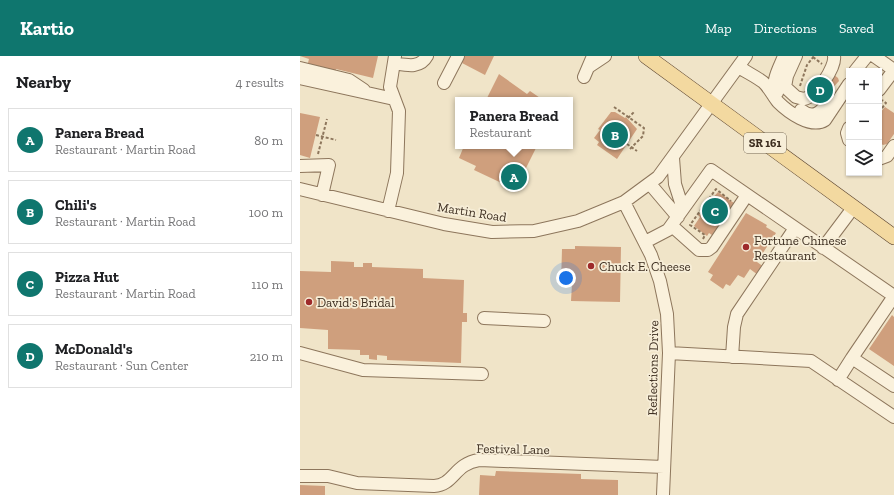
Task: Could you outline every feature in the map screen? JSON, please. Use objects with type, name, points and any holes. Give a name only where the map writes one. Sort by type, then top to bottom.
[{"type":"main road","name":"SR 161","points":[[644,57],[712,103],[894,237]]},
{"type":"street","points":[[388,211],[397,173],[399,111],[390,87],[395,59],[415,66],[423,62],[427,56]]},
{"type":"street","points":[[444,83],[458,56]]},
{"type":"street","points":[[584,77],[591,61],[606,56]]},
{"type":"street","name":"Martin Road","points":[[300,189],[388,211],[470,229],[510,232],[534,231],[578,221],[624,202],[650,184],[673,158],[746,56]]},
{"type":"street","points":[[778,93],[774,87],[774,82],[784,56]]},
{"type":"street","points":[[796,56],[787,76],[785,87],[796,97],[804,99],[813,95],[832,68],[834,56]]},
{"type":"street","points":[[857,68],[866,56]]},
{"type":"street","points":[[874,56],[894,70],[882,86]]},
{"type":"street","points":[[738,66],[763,82],[805,114],[813,115],[822,111],[841,84],[846,80]]},
{"type":"street","points":[[300,68],[349,80],[370,94]]},
{"type":"street","points":[[300,78],[394,99]]},
{"type":"street","points":[[763,82],[780,103],[804,120],[812,123],[825,120],[846,88]]},
{"type":"street","points":[[882,158],[887,156],[894,146]]},
{"type":"street","points":[[673,158],[677,217]]},
{"type":"street","points":[[300,166],[329,165],[322,195]]},
{"type":"street","points":[[645,242],[664,233],[710,170],[894,296],[838,380]]},
{"type":"street","points":[[650,184],[677,217],[696,248],[705,251],[712,247],[744,193]]},
{"type":"street","name":"Reflections Drive","points":[[624,202],[645,242],[656,268],[667,314],[669,353],[663,495]]},
{"type":"street","points":[[823,248],[853,208]]},
{"type":"street","points":[[732,357],[734,327],[737,314],[795,228]]},
{"type":"street","points":[[484,318],[544,321]]},
{"type":"street","points":[[300,353],[363,370],[482,374]]},
{"type":"street","points":[[669,353],[808,361],[814,363],[894,416]]},
{"type":"street","points":[[852,358],[894,386]]},
{"type":"street","name":"Festival Lane","points":[[300,476],[328,476],[357,483],[434,486],[444,484],[457,469],[467,463],[479,460],[664,467]]},
{"type":"path","points":[[800,87],[807,65],[813,57],[828,68]]},
{"type":"path","points":[[882,100],[886,103],[882,108]]},
{"type":"path","points":[[614,107],[641,125],[644,130],[643,136],[631,148]]},
{"type":"path","points":[[629,118],[634,112]]},
{"type":"path","points":[[318,154],[327,119]]},
{"type":"path","points":[[316,135],[336,140]]},
{"type":"path","points":[[628,144],[631,148],[637,151]]},
{"type":"path","points":[[696,248],[705,235],[690,225],[716,189],[734,203],[744,193]]},
{"type":"building","points":[[300,56],[378,56],[373,78],[336,69],[333,81],[305,74],[309,59]]},
{"type":"building","points":[[465,56],[494,56],[485,75],[462,63]]},
{"type":"building","points":[[499,74],[527,94],[530,91],[539,97],[488,97]]},
{"type":"building","points":[[833,74],[839,81],[827,94],[835,100],[822,105],[813,99],[809,91],[814,85]]},
{"type":"building","points":[[885,107],[894,113],[894,134],[887,144],[883,145],[882,144],[882,110]]},
{"type":"building","points":[[611,112],[615,112],[625,118],[626,117],[637,129],[617,159],[597,145],[599,142],[594,138],[600,130],[598,129]]},
{"type":"building","points":[[300,113],[320,117],[310,158],[300,155]]},
{"type":"building","points":[[463,149],[536,149],[517,186],[512,188],[474,170],[476,166],[459,158]]},
{"type":"building","points":[[718,192],[734,203],[712,235],[709,233],[707,236],[694,226],[700,217],[698,215]]},
{"type":"building","name":"Fortune Chinese Restaurant","points":[[746,213],[767,225],[766,227],[776,233],[757,262],[764,267],[758,275],[750,269],[744,278],[738,275],[730,286],[726,284],[723,289],[710,280],[713,275],[708,272]]},
{"type":"building","name":"Chuck E. Cheese","points":[[575,246],[621,247],[620,302],[571,301],[572,284],[561,284],[562,249],[575,249]]},
{"type":"building","points":[[331,261],[354,262],[354,267],[363,267],[363,263],[372,263],[372,267],[423,269],[423,278],[464,280],[463,313],[467,313],[467,322],[462,322],[461,363],[387,360],[387,356],[377,355],[377,360],[369,359],[369,355],[360,355],[360,350],[328,349],[328,330],[300,328],[300,271],[331,272]]},
{"type":"building","points":[[892,315],[894,317],[894,366],[869,349]]},
{"type":"building","points":[[496,471],[581,474],[581,479],[618,480],[618,495],[479,495],[480,475],[495,476]]},
{"type":"building","points":[[300,485],[325,486],[325,495],[300,495]]},
{"type":"place","name":"McDonald's","points":[[820,90]]},
{"type":"place","name":"Chili's","points":[[615,135]]},
{"type":"place","name":"Panera Bread","points":[[514,177]]},
{"type":"place","name":"Pizza Hut","points":[[715,211]]},
{"type":"place","name":"Fortune Chinese Restaurant","points":[[746,247]]},
{"type":"place","name":"Chuck E. Cheese","points":[[591,266]]},
{"type":"place","name":"David's Bridal","points":[[309,302]]}]
